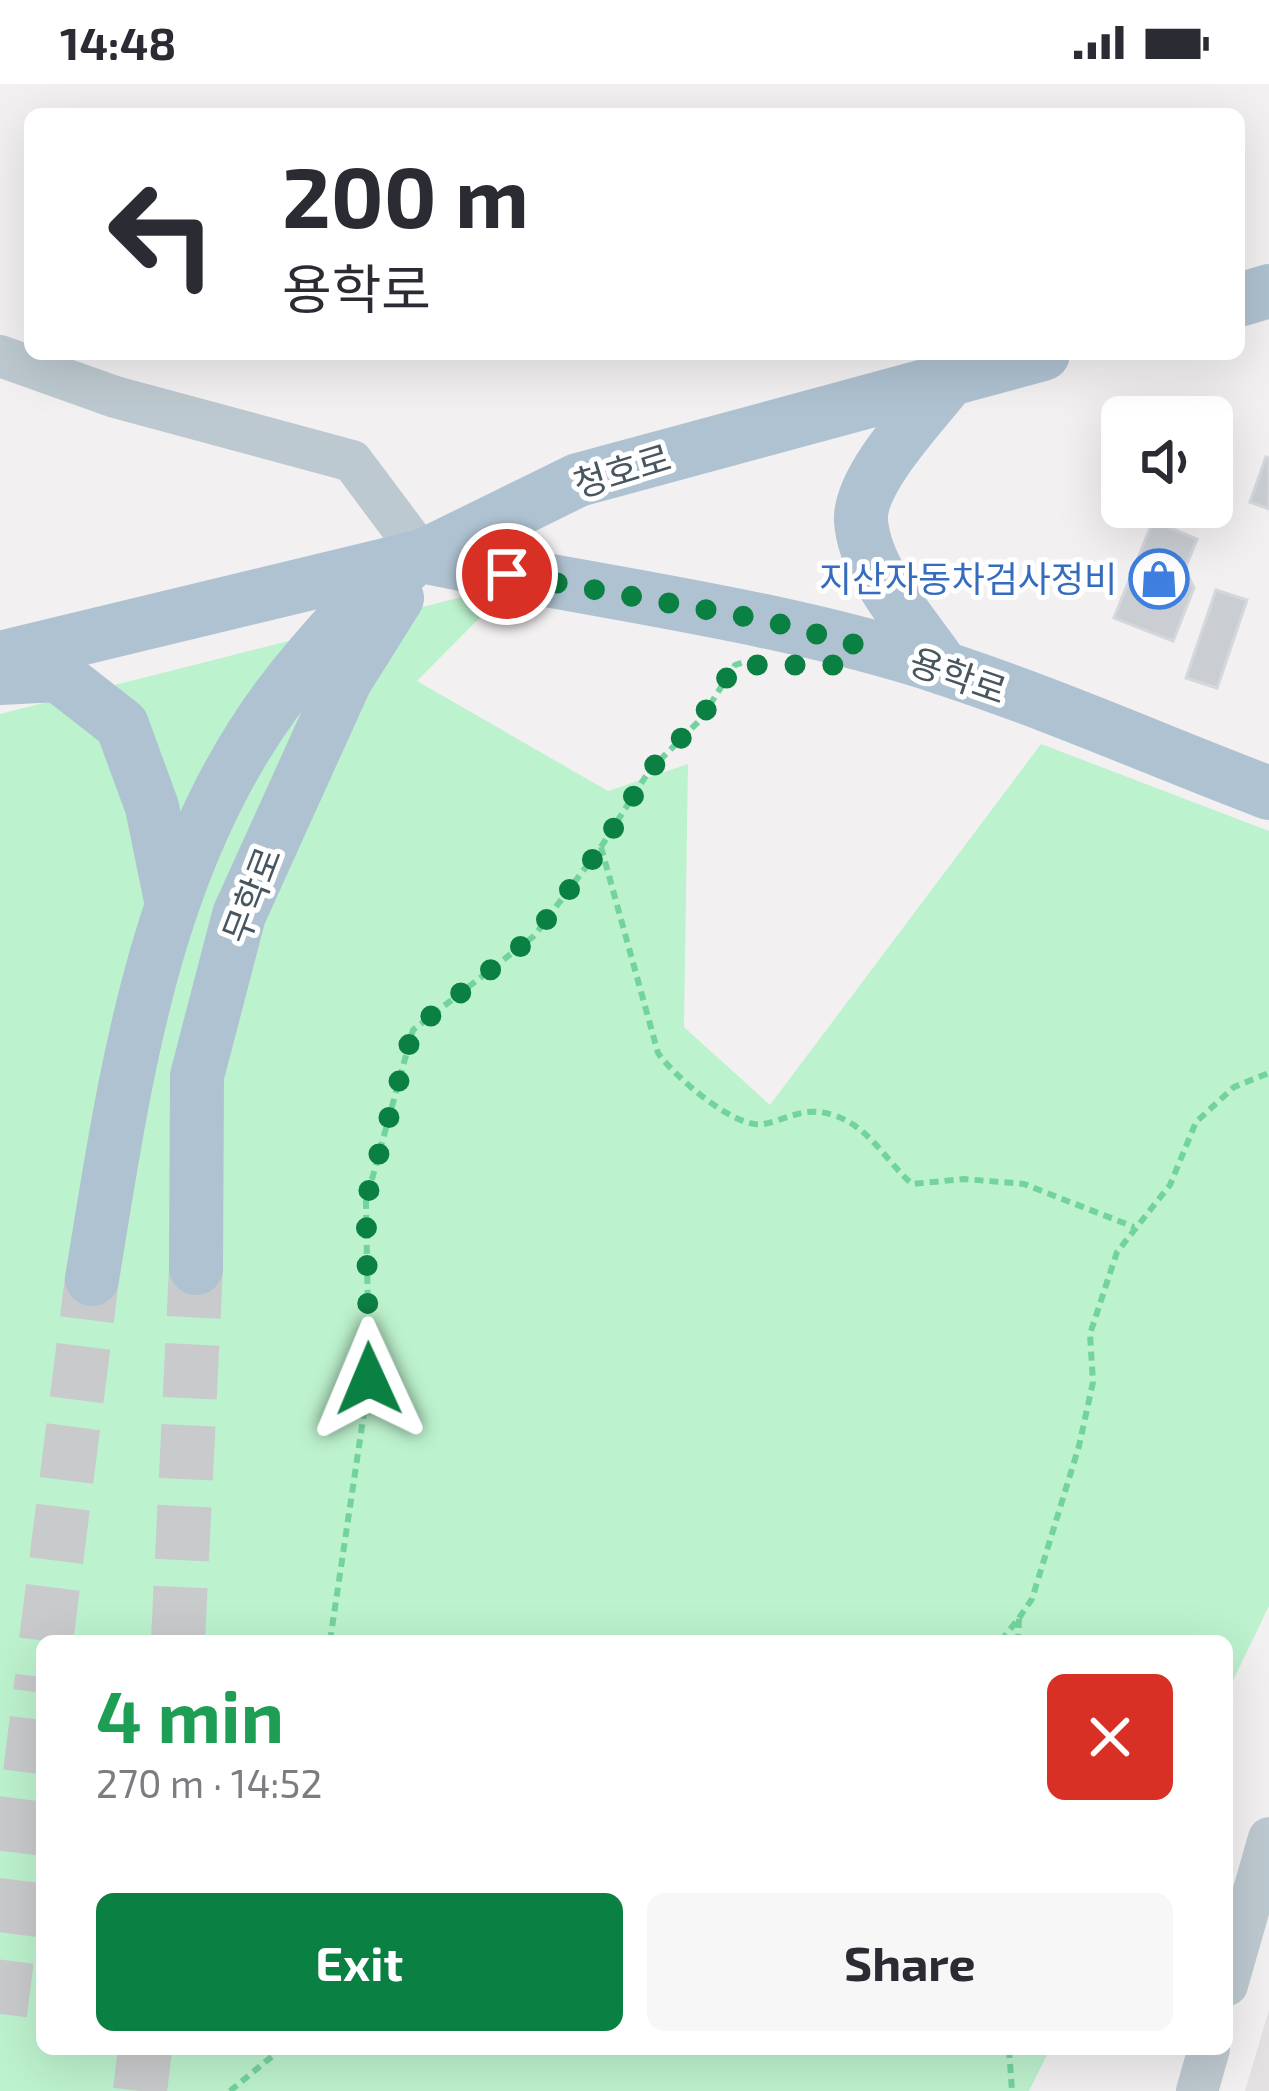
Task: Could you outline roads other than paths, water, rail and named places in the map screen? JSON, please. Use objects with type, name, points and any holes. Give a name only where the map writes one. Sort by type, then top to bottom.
[{"type":"main road","name":"청호로","points":[[0,658],[423,556],[578,480],[1022,360]]},
{"type":"main road","points":[[943,668],[876,569],[860,519],[878,470],[950,380]]},
{"type":"main road","points":[[92,1279],[129,1055],[185,857],[264,711],[369,590],[423,556]]},
{"type":"main road","name":"용학로","points":[[423,556],[591,592],[769,621],[943,668],[1269,794]]},
{"type":"main road","name":"무학로","points":[[196,1268],[197,1076],[239,914],[345,681],[423,556]]},
{"type":"main road","points":[[0,678],[58,675],[122,725],[152,808],[172,905]]},
{"type":"street","points":[[0,356],[116,397],[352,461],[423,556]]},
{"type":"street","points":[[1233,1964],[1269,1838]]},
{"type":"street","points":[[1197,2091],[1207,2055]]},
{"type":"tunnel","points":[[178,1635],[196,1268]]},
{"type":"tunnel","points":[[47,1635],[92,1279]]},
{"type":"tunnel","points":[[0,2014],[36,1725]]},
{"type":"tunnel","points":[[140,2091],[144,2055]]},
{"type":"place","name":"지산자동차검사정비","points":[[1159,579]]}]
